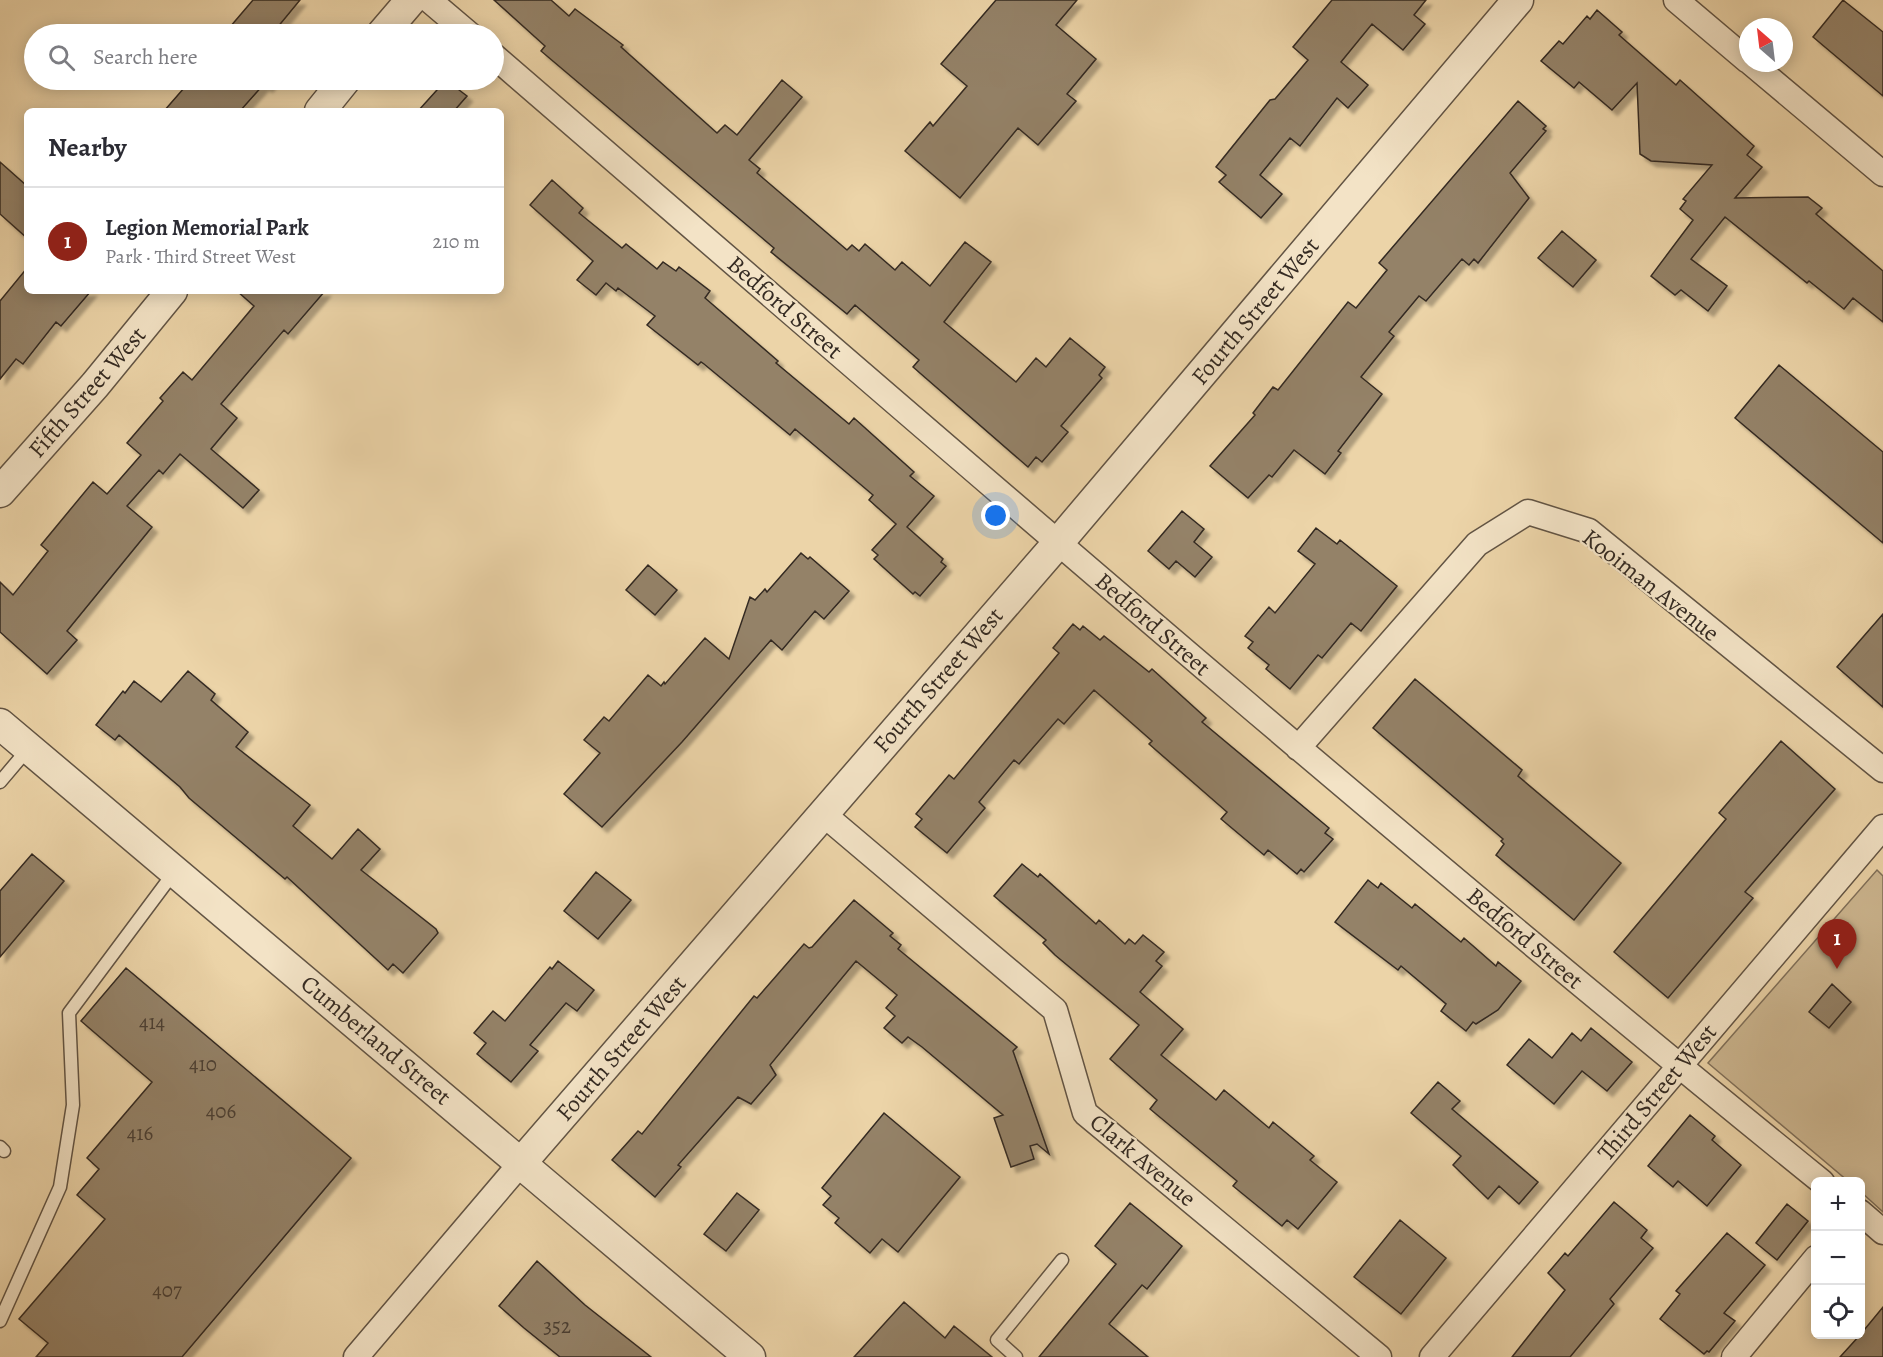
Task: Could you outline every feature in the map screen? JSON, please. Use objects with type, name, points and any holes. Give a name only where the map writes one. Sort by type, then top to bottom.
[{"type":"street","points":[[391,24],[411,0]]},
{"type":"street","points":[[429,0],[457,24]]},
{"type":"street","name":"Fourth Street West","points":[[356,1357],[822,813],[1058,543],[1518,0]]},
{"type":"street","points":[[1676,0],[1739,54]]},
{"type":"street","name":"Bedford Street","points":[[504,65],[1298,748],[1816,1177]]},
{"type":"street","points":[[1761,72],[1883,174]]},
{"type":"street","points":[[322,108],[337,90]]},
{"type":"street","name":"Fifth Street West","points":[[0,492],[95,385],[170,294]]},
{"type":"street","name":"Kooiman Avenue","points":[[1298,748],[1477,544],[1528,512],[1589,531],[1883,770]]},
{"type":"street","name":"Cumberland Street","points":[[0,724],[750,1357]]},
{"type":"street","name":"Clark Avenue","points":[[822,813],[1055,1010],[1085,1113],[1379,1357]]},
{"type":"street","name":"Third Street West","points":[[1432,1357],[1883,827]]},
{"type":"street","points":[[1865,1216],[1883,1232]]},
{"type":"street","points":[[1734,1357],[1811,1263]]},
{"type":"lane","points":[[0,782],[29,748]]},
{"type":"lane","points":[[0,1320],[60,1187],[73,1105],[69,1013],[175,870]]},
{"type":"lane","points":[[1016,1357],[997,1341],[1062,1260]]},
{"type":"shaded area","points":[[1877,870],[1883,876],[1883,1212],[1865,1196],[1865,1177],[1843,1177],[1708,1063]]},
{"type":"building","points":[[253,0],[300,0],[280,24],[233,24]]},
{"type":"building","points":[[494,0],[551,0],[569,16],[575,9],[623,45],[621,47],[717,133],[725,125],[737,135],[782,80],[802,97],[749,160],[760,169],[757,173],[847,250],[852,245],[859,251],[865,244],[895,270],[902,262],[930,286],[965,242],[991,262],[944,322],[1016,382],[1036,358],[1046,367],[1070,338],[1105,367],[1099,375],[1102,378],[1061,426],[1068,432],[1042,462],[1036,457],[1028,467],[913,367],[919,360],[855,305],[847,314],[771,252],[774,248],[541,51],[545,46]]},
{"type":"building","points":[[996,0],[1077,0],[1056,25],[1096,59],[1067,94],[1076,101],[1038,145],[1018,128],[960,198],[905,151],[930,122],[933,126],[967,86],[941,64]]},
{"type":"building","points":[[1332,0],[1426,0],[1414,15],[1425,24],[1403,50],[1372,24],[1341,62],[1368,85],[1348,108],[1337,98],[1300,146],[1290,138],[1260,175],[1282,194],[1261,218],[1219,182],[1226,175],[1216,167],[1270,100],[1275,99],[1308,60],[1293,47]]},
{"type":"building","points":[[1843,0],[1883,32],[1883,96],[1813,37]]},
{"type":"building","points":[[1597,10],[1622,32],[1619,35],[1676,85],[1680,80],[1754,146],[1747,155],[1762,167],[1735,198],[1808,197],[1822,208],[1816,214],[1883,271],[1883,322],[1853,298],[1844,309],[1809,281],[1807,283],[1725,217],[1691,259],[1727,286],[1708,311],[1681,290],[1675,295],[1651,276],[1693,220],[1680,209],[1686,201],[1683,199],[1712,165],[1651,161],[1640,154],[1637,83],[1612,110],[1579,82],[1574,88],[1541,61],[1559,41],[1563,44],[1587,16],[1590,19]]},
{"type":"building","points":[[182,90],[259,90],[243,108],[167,108]]},
{"type":"building","points":[[437,90],[459,90],[467,96],[457,108],[421,108]]},
{"type":"building","points":[[1518,101],[1546,126],[1543,129],[1546,131],[1510,173],[1529,198],[1478,263],[1474,259],[1469,265],[1462,259],[1426,301],[1419,296],[1389,332],[1394,336],[1361,377],[1382,394],[1338,451],[1341,453],[1325,474],[1294,450],[1272,477],[1269,475],[1248,498],[1210,466],[1255,415],[1253,413],[1273,387],[1278,390],[1348,302],[1356,308],[1387,270],[1379,263]]},
{"type":"building","points":[[0,162],[24,183],[24,235],[0,214]]},
{"type":"building","points":[[552,180],[583,208],[579,213],[622,248],[626,244],[657,269],[663,262],[676,271],[679,267],[710,291],[705,298],[778,361],[776,363],[849,424],[854,418],[914,472],[910,476],[934,496],[907,527],[943,559],[941,562],[946,566],[920,596],[915,592],[913,594],[874,559],[878,555],[872,550],[896,524],[869,500],[873,495],[795,429],[790,435],[704,364],[701,362],[698,365],[647,325],[655,316],[618,288],[616,291],[606,283],[596,295],[577,280],[593,261],[530,205]]},
{"type":"building","points":[[1562,231],[1596,260],[1573,287],[1538,258]]},
{"type":"building","points":[[24,272],[24,294],[88,294],[61,326],[56,322],[23,364],[16,359],[0,379],[0,301]]},
{"type":"building","points":[[240,294],[322,294],[288,334],[284,330],[221,404],[237,418],[211,449],[259,490],[243,508],[180,454],[163,474],[159,470],[127,506],[152,527],[67,631],[77,640],[47,674],[0,632],[0,582],[13,595],[48,551],[41,545],[93,482],[107,494],[141,455],[127,443],[163,401],[160,398],[183,372],[192,380],[254,306]]},
{"type":"building","points":[[1779,365],[1883,452],[1883,543],[1735,418]]},
{"type":"building","points":[[1182,511],[1204,529],[1194,542],[1212,557],[1195,577],[1176,561],[1169,569],[1148,551]]},
{"type":"building","points":[[1316,528],[1337,544],[1340,540],[1397,586],[1361,631],[1351,623],[1322,658],[1318,655],[1290,689],[1266,669],[1269,665],[1248,648],[1253,642],[1245,636],[1269,607],[1275,613],[1315,564],[1298,551]]},
{"type":"building","points":[[801,553],[808,559],[810,557],[849,591],[824,619],[815,611],[782,650],[771,640],[682,742],[602,827],[564,794],[600,753],[584,740],[604,717],[609,721],[648,675],[661,686],[664,682],[665,684],[705,638],[729,659],[750,597],[755,600],[765,589],[767,592]]},
{"type":"building","points":[[648,565],[677,590],[655,615],[626,590]]},
{"type":"building","points":[[1883,614],[1883,707],[1837,667]]},
{"type":"building","points":[[1073,624],[1080,630],[1083,626],[1100,640],[1104,636],[1149,672],[1152,669],[1206,718],[1202,722],[1329,828],[1325,833],[1333,839],[1304,872],[1301,869],[1297,874],[1268,850],[1264,855],[1221,819],[1227,812],[1149,744],[1152,741],[1094,690],[1064,724],[1058,719],[1019,764],[1014,760],[979,802],[985,808],[947,853],[915,827],[922,819],[916,814],[949,775],[954,779],[1059,653],[1053,648]]},
{"type":"building","points":[[188,671],[215,694],[211,700],[248,732],[236,747],[310,805],[293,826],[332,859],[358,829],[380,849],[361,870],[436,929],[438,933],[403,973],[393,964],[388,970],[287,877],[285,879],[189,798],[180,787],[119,735],[115,740],[96,725],[134,681],[161,702]]},
{"type":"building","points":[[1415,679],[1522,770],[1518,776],[1621,863],[1574,920],[1496,855],[1504,844],[1501,841],[1503,839],[1373,728]]},
{"type":"building","points":[[1781,741],[1835,789],[1745,892],[1753,898],[1668,998],[1614,952],[1726,819],[1719,813]]},
{"type":"building","points":[[32,854],[64,881],[0,957],[0,891]]},
{"type":"building","points":[[1022,864],[1038,877],[1040,874],[1096,924],[1099,920],[1125,944],[1129,939],[1135,944],[1143,935],[1164,952],[1156,961],[1162,966],[1140,992],[1183,1029],[1161,1055],[1216,1100],[1224,1090],[1269,1128],[1273,1122],[1314,1156],[1310,1160],[1337,1182],[1298,1229],[1287,1220],[1282,1226],[1233,1186],[1237,1181],[1150,1109],[1157,1100],[1110,1059],[1139,1025],[1055,955],[1043,943],[1046,940],[994,896]]},
{"type":"building","points":[[596,872],[631,900],[598,939],[564,911]]},
{"type":"building","points":[[1368,880],[1378,888],[1381,883],[1412,908],[1415,904],[1461,942],[1464,938],[1496,966],[1498,962],[1521,981],[1498,1010],[1476,1024],[1473,1022],[1466,1031],[1441,1011],[1446,1004],[1401,966],[1398,970],[1335,922]]},
{"type":"building","points":[[854,900],[893,933],[890,936],[901,945],[898,949],[1017,1047],[1013,1051],[1049,1154],[1037,1144],[1030,1146],[1034,1159],[1011,1167],[994,1118],[1003,1115],[922,1047],[908,1037],[902,1043],[884,1028],[895,1016],[886,1008],[897,995],[856,961],[770,1065],[776,1075],[751,1104],[738,1097],[678,1165],[681,1167],[655,1197],[612,1160],[638,1131],[642,1134],[754,996],[757,998],[804,944],[809,948],[812,947]]},
{"type":"building","points":[[558,961],[594,990],[577,1011],[566,1003],[530,1045],[538,1051],[511,1082],[477,1054],[486,1043],[474,1033],[493,1011],[505,1021],[550,967],[552,969]]},
{"type":"building","points":[[126,968],[351,1158],[182,1357],[36,1357],[48,1343],[19,1319],[105,1219],[77,1195],[99,1169],[87,1158],[152,1082],[81,1021]]},
{"type":"building","points":[[1832,984],[1851,1002],[1829,1028],[1809,1012]]},
{"type":"building","points":[[1591,1028],[1632,1062],[1607,1091],[1582,1071],[1554,1104],[1507,1065],[1529,1039],[1552,1058],[1572,1033],[1581,1041]]},
{"type":"building","points":[[1438,1082],[1460,1101],[1452,1109],[1538,1182],[1519,1204],[1499,1186],[1488,1199],[1453,1165],[1461,1156],[1411,1113]]},
{"type":"building","points":[[884,1113],[960,1177],[898,1252],[882,1239],[870,1253],[835,1223],[839,1218],[823,1205],[831,1196],[822,1188]]},
{"type":"building","points":[[1690,1115],[1715,1136],[1712,1140],[1741,1165],[1707,1206],[1678,1181],[1673,1187],[1648,1166]]},
{"type":"building","points":[[737,1193],[759,1210],[726,1251],[704,1234]]},
{"type":"building","points":[[1614,1202],[1647,1230],[1641,1238],[1653,1248],[1610,1299],[1614,1304],[1570,1357],[1512,1357],[1565,1290],[1548,1273],[1565,1253],[1568,1256]]},
{"type":"building","points":[[1130,1203],[1182,1246],[1147,1289],[1142,1285],[1109,1324],[1148,1357],[1039,1357],[1116,1264],[1095,1246]]},
{"type":"building","points":[[1787,1204],[1808,1221],[1777,1260],[1756,1243]]},
{"type":"building","points":[[1400,1220],[1446,1258],[1401,1314],[1354,1277]]},
{"type":"building","points":[[1727,1233],[1765,1265],[1724,1313],[1735,1321],[1709,1352],[1704,1354],[1660,1319],[1680,1294],[1676,1291]]},
{"type":"building","points":[[537,1261],[585,1305],[651,1357],[560,1357],[524,1328],[499,1306]]},
{"type":"building","points":[[904,1302],[945,1338],[954,1326],[992,1357],[854,1357]]},
{"type":"building","points":[[1883,1307],[1883,1357],[1840,1357],[1856,1339],[1865,1339],[1865,1329]]},
{"type":"place","name":"Legion Memorial Park","points":[[1837,969]]}]
